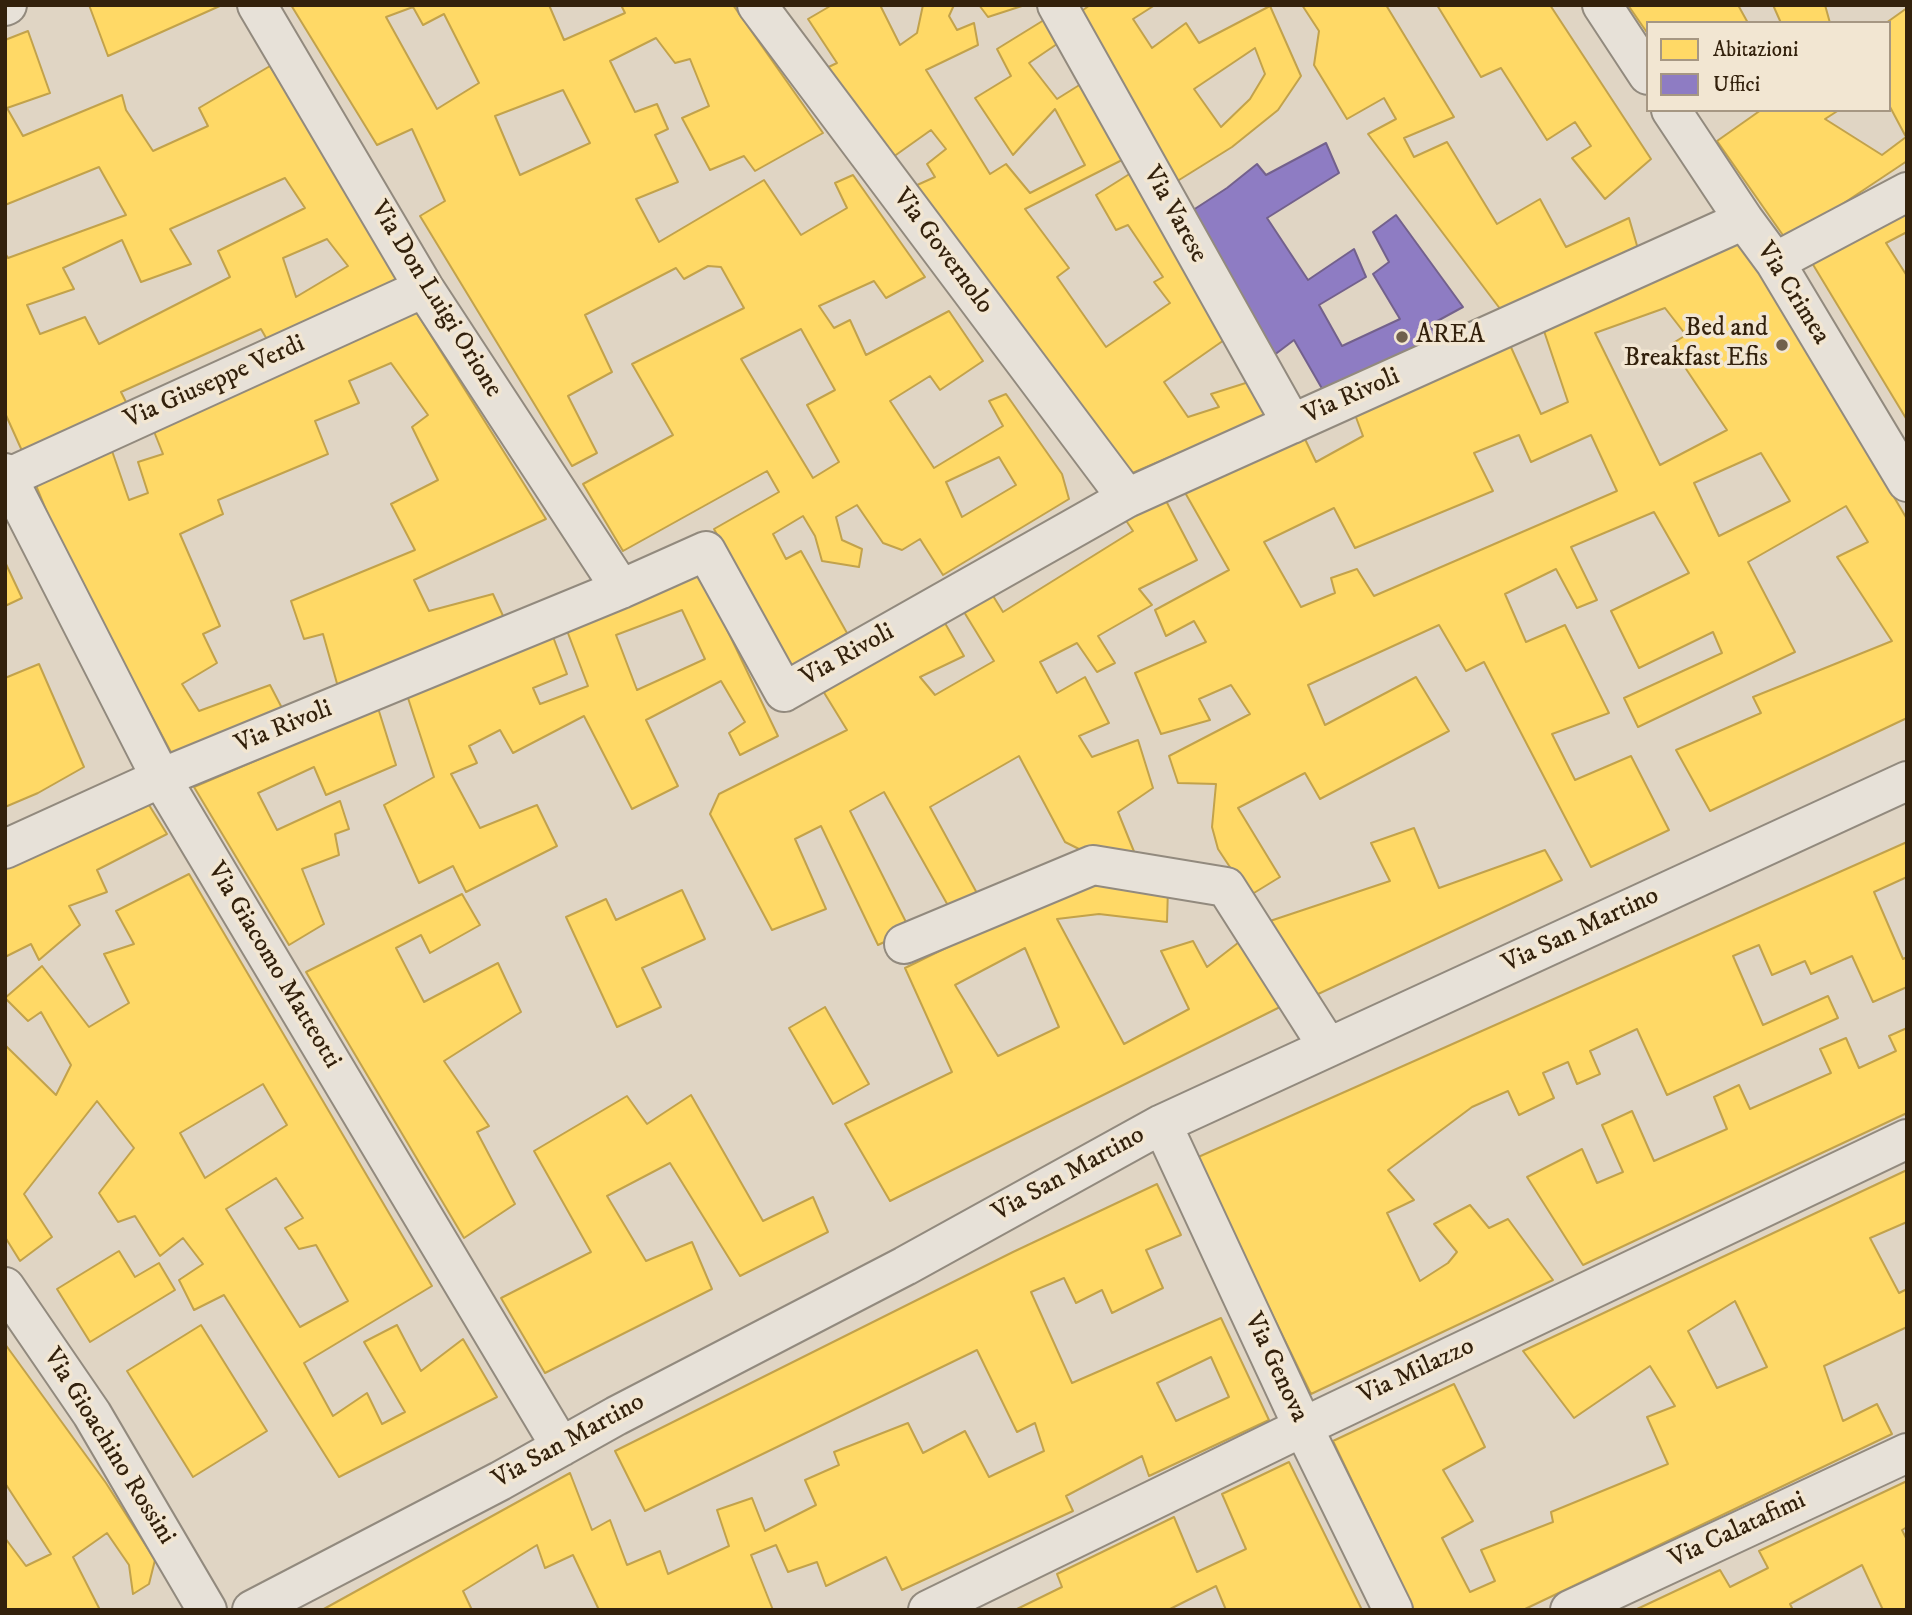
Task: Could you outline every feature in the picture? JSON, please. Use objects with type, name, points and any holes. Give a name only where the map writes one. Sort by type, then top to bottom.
[{"type":"street","name":"Via Don Luigi Orione","points":[[257,5],[424,288],[621,589]]},
{"type":"street","name":"Via Governolo","points":[[757,5],[1128,498]]},
{"type":"street","name":"Via Varese","points":[[1057,5],[1292,424]]},
{"type":"street","points":[[1602,5],[1646,72]]},
{"type":"street","name":"Via Crimea","points":[[1672,112],[1775,262],[1907,482]]},
{"type":"street","points":[[1775,262],[1907,192]]},
{"type":"street","name":"Via Rivoli","points":[[5,849],[161,778],[621,589],[706,551],[784,692],[1128,498],[1744,220]]},
{"type":"street","name":"Via Giuseppe Verdi","points":[[6,477],[424,288]]},
{"type":"street","name":"Via Giacomo Matteotti","points":[[6,477],[161,778],[561,1447]]},
{"type":"street","name":"Via San Martino","points":[[253,1610],[628,1409],[905,1266],[1162,1124],[1907,781]]},
{"type":"street","points":[[904,944],[1093,865],[1226,887],[1328,1047]]},
{"type":"street","name":"Via Genova","points":[[1162,1124],[1303,1427],[1393,1610]]},
{"type":"street","name":"Via Milazzo","points":[[928,1610],[1303,1427],[1907,1139]]},
{"type":"street","name":"Via Gioachino Rossini","points":[[5,1287],[92,1413],[207,1610]]},
{"type":"street","name":"Via Calatafimi","points":[[1570,1610],[1907,1452]]},
{"type":"building: Abitazioni","points":[[89,5],[222,5],[108,56]]},
{"type":"building: Abitazioni","points":[[291,5],[549,5],[564,40],[625,13],[621,5],[733,5],[823,133],[755,171],[744,156],[710,170],[682,118],[709,106],[690,59],[675,63],[656,38],[610,61],[635,112],[657,104],[668,129],[655,135],[678,182],[636,199],[659,242],[764,180],[801,235],[847,208],[835,183],[853,175],[925,277],[886,298],[874,281],[819,306],[834,328],[850,320],[866,355],[949,311],[983,361],[940,390],[930,376],[890,401],[934,468],[1003,426],[989,401],[1006,394],[1062,474],[1069,499],[943,575],[920,539],[902,550],[883,543],[857,505],[836,517],[842,540],[862,549],[859,567],[822,561],[815,536],[803,516],[773,534],[786,559],[801,551],[847,633],[788,669],[714,529],[779,492],[767,471],[623,551],[583,484],[673,435],[632,364],[744,308],[721,267],[708,266],[684,279],[676,268],[585,315],[612,372],[568,396],[597,453],[572,466],[420,216],[445,201],[412,129],[377,145]],"holes":[[[413,7],[423,25],[444,14],[479,83],[437,109],[386,17]],[[563,90],[590,143],[520,175],[495,116]],[[801,329],[835,390],[807,405],[839,462],[813,478],[741,359]],[[999,457],[1016,485],[962,517],[946,482]]]},
{"type":"building: Abitazioni","points":[[832,5],[880,5],[900,45],[917,33],[923,5],[954,5],[949,16],[957,30],[974,23],[978,45],[926,70],[990,174],[1006,164],[1030,193],[1085,165],[1055,109],[1013,155],[975,98],[1011,76],[997,49],[1044,20],[1057,44],[1029,63],[1057,99],[1081,84],[1124,159],[1025,209],[1069,268],[1057,277],[1106,347],[1170,303],[1154,282],[1163,277],[1128,225],[1116,230],[1096,195],[1131,173],[1227,338],[1164,382],[1188,417],[1219,407],[1211,394],[1252,381],[1271,414],[1116,480],[906,190],[935,177],[927,164],[946,149],[931,130],[886,162],[818,72],[837,63],[808,19]]},
{"type":"building: Abitazioni","points":[[979,5],[1025,5],[988,17]]},
{"type":"building: Abitazioni","points":[[1090,5],[1155,5],[1133,19],[1152,48],[1186,23],[1199,43],[1270,6],[1301,76],[1278,110],[1232,147],[1171,185],[1079,13]],"holes":[[[1255,48],[1265,74],[1250,99],[1221,127],[1194,89]]]},
{"type":"building: Abitazioni","points":[[1302,5],[1386,5],[1454,117],[1404,138],[1414,157],[1447,142],[1497,224],[1540,199],[1566,247],[1629,218],[1638,249],[1504,314],[1368,134],[1396,119],[1384,98],[1347,119],[1314,65],[1319,31]]},
{"type":"building: Abitazioni","points":[[1437,5],[1550,5],[1651,159],[1605,199],[1572,158],[1591,146],[1575,122],[1547,140],[1501,68],[1481,77]]},
{"type":"building: Abitazioni","points":[[1628,5],[1738,5],[1747,21],[1646,21],[1646,31]]},
{"type":"building: Abitazioni","points":[[1773,5],[1825,5],[1829,21],[1780,21]]},
{"type":"building: Abitazioni","points":[[1907,8],[1907,161],[1787,241],[1717,141],[1758,112],[1836,112],[1825,119],[1882,155],[1906,137],[1891,109],[1891,21],[1889,21]]},
{"type":"building: Abitazioni","points":[[28,31],[50,93],[7,108],[23,136],[122,95],[126,110],[153,151],[208,126],[199,108],[270,66],[399,271],[392,288],[269,343],[261,329],[121,392],[128,406],[23,453],[5,413],[5,253],[8,258],[126,215],[99,167],[5,205],[5,40]],"holes":[[[285,178],[305,208],[218,251],[230,277],[99,344],[85,317],[40,334],[27,305],[74,289],[63,268],[122,240],[141,282],[191,264],[170,229]],[[327,239],[348,266],[296,297],[283,258]]]},
{"type":"building: Abitazioni","points":[[1907,201],[1907,232],[1886,243],[1907,276],[1907,420],[1806,253]]},
{"type":"building: Abitazioni","points":[[1740,237],[1907,519],[1907,718],[1710,811],[1676,750],[1761,713],[1753,697],[1892,641],[1837,557],[1868,542],[1846,506],[1748,562],[1795,652],[1638,727],[1624,698],[1722,653],[1713,632],[1639,668],[1611,611],[1689,573],[1654,512],[1571,547],[1597,600],[1577,608],[1556,569],[1505,594],[1526,642],[1565,625],[1609,713],[1552,734],[1575,780],[1631,756],[1669,830],[1591,867],[1484,662],[1466,671],[1439,625],[1308,685],[1325,725],[1416,677],[1449,731],[1320,799],[1305,773],[1238,808],[1280,877],[1249,896],[1218,849],[1212,827],[1216,784],[1178,783],[1169,756],[1250,714],[1231,685],[1199,699],[1210,720],[1161,734],[1135,673],[1206,642],[1194,621],[1166,636],[1155,610],[1229,570],[1183,489],[1303,435],[1316,462],[1363,436],[1354,412],[1510,345],[1541,414],[1568,402],[1544,331]],"holes":[[[1665,308],[1686,335],[1670,345],[1727,430],[1660,465],[1595,333]],[[1519,435],[1531,462],[1591,435],[1617,491],[1374,596],[1357,569],[1331,578],[1335,593],[1301,607],[1264,542],[1334,508],[1355,548],[1493,491],[1474,453]],[[1761,453],[1790,501],[1719,536],[1694,483]]]},
{"type":"building: Abitazioni","points":[[413,307],[546,519],[414,580],[429,611],[493,594],[504,618],[338,687],[323,634],[304,639],[291,601],[415,550],[391,504],[438,480],[412,427],[428,415],[391,363],[349,381],[359,403],[315,421],[328,454],[218,500],[223,514],[180,534],[220,626],[203,634],[217,663],[182,684],[199,711],[270,685],[283,710],[173,756],[59,542],[35,483],[111,448],[129,500],[148,493],[138,462],[163,454],[153,429]]},
{"type":"building: Abitazioni","points":[[1164,497],[1197,560],[1139,589],[1152,605],[1098,636],[1115,663],[1097,672],[1077,643],[1040,662],[1057,693],[1085,677],[1109,723],[1079,736],[1092,757],[1138,740],[1153,788],[1118,812],[1135,854],[1091,855],[1065,842],[1019,756],[930,807],[978,895],[950,909],[884,792],[850,811],[910,930],[878,945],[821,826],[795,839],[826,909],[772,930],[710,814],[719,794],[847,730],[820,686],[942,618],[964,656],[920,677],[935,695],[994,661],[961,607],[990,591],[1003,612],[1133,531],[1123,516]]},
{"type":"building: Abitazioni","points":[[5,562],[22,598],[5,606]]},
{"type":"building: Abitazioni","points":[[699,571],[778,736],[740,755],[729,733],[745,722],[721,681],[646,720],[678,786],[632,809],[584,716],[513,753],[500,730],[469,746],[477,763],[451,774],[480,828],[537,805],[557,846],[466,892],[453,866],[419,883],[384,805],[434,777],[407,695],[552,634],[567,674],[533,688],[540,704],[588,686],[566,628]],"holes":[[[682,610],[705,659],[637,690],[616,635]]]},
{"type":"building: Abitazioni","points":[[39,664],[84,767],[38,793],[5,807],[5,678]]},
{"type":"building: Abitazioni","points":[[378,708],[396,765],[326,795],[314,767],[258,793],[277,830],[340,801],[349,829],[335,834],[339,855],[302,869],[324,924],[289,945],[194,787]]},
{"type":"building: Abitazioni","points":[[149,805],[167,834],[97,870],[107,892],[69,906],[80,925],[39,960],[31,944],[5,957],[5,869]]},
{"type":"building: Abitazioni","points":[[1414,828],[1439,888],[1545,850],[1562,880],[1316,995],[1267,922],[1390,881],[1371,843]]},
{"type":"building: Abitazioni","points":[[1907,842],[1907,877],[1874,892],[1903,959],[1907,957],[1907,987],[1873,1002],[1852,956],[1811,974],[1805,961],[1772,975],[1759,945],[1733,956],[1763,1025],[1828,996],[1838,1018],[1667,1095],[1637,1029],[1590,1051],[1600,1074],[1577,1084],[1568,1062],[1543,1073],[1554,1098],[1519,1115],[1508,1091],[1472,1107],[1388,1170],[1414,1200],[1387,1213],[1420,1281],[1448,1263],[1457,1252],[1434,1224],[1470,1205],[1489,1228],[1508,1219],[1553,1280],[1311,1394],[1196,1158]]},
{"type":"building: Abitazioni","points":[[189,874],[432,1286],[304,1363],[333,1416],[367,1393],[382,1424],[405,1412],[364,1342],[397,1325],[421,1371],[463,1339],[497,1397],[339,1477],[224,1295],[194,1310],[179,1280],[203,1264],[183,1238],[160,1256],[135,1216],[118,1222],[99,1193],[134,1148],[97,1101],[24,1194],[52,1237],[20,1261],[5,1237],[5,1045],[56,1095],[71,1065],[41,1012],[28,1021],[5,998],[42,966],[89,1027],[129,1003],[104,954],[134,944],[116,911]],"holes":[[[263,1084],[287,1125],[205,1178],[180,1133]],[[276,1178],[303,1218],[285,1228],[299,1249],[316,1245],[348,1301],[300,1327],[226,1209]]]},
{"type":"building: Abitazioni","points":[[1078,883],[1168,888],[1167,922],[1099,914],[1057,919],[1124,1044],[1189,1009],[1161,951],[1193,941],[1207,967],[1243,939],[1280,1007],[890,1201],[845,1124],[952,1072],[905,968]],"holes":[[[1025,948],[1059,1027],[998,1056],[955,985]]]},
{"type":"building: Abitazioni","points":[[682,890],[705,939],[642,968],[661,1007],[617,1027],[566,917],[606,899],[616,920]]},
{"type":"building: Abitazioni","points":[[462,894],[480,925],[430,953],[421,935],[396,948],[424,1002],[498,963],[521,1012],[444,1061],[489,1126],[477,1132],[515,1204],[464,1238],[306,972]]},
{"type":"building: Abitazioni","points":[[825,1007],[869,1084],[833,1104],[789,1028]]},
{"type":"building: Abitazioni","points":[[1907,1028],[1907,1113],[1583,1265],[1527,1177],[1582,1149],[1597,1183],[1623,1172],[1602,1125],[1632,1111],[1654,1161],[1727,1129],[1714,1097],[1739,1085],[1750,1109],[1831,1073],[1820,1049],[1846,1038],[1859,1068],[1896,1051],[1889,1036]]},
{"type":"building: Abitazioni","points":[[691,1095],[763,1221],[813,1197],[828,1232],[740,1276],[670,1163],[607,1196],[646,1261],[692,1242],[712,1289],[545,1373],[501,1298],[591,1252],[534,1151],[627,1096],[647,1124]]},
{"type":"building: Abitazioni","points":[[1907,1170],[1907,1222],[1870,1238],[1899,1293],[1907,1289],[1907,1327],[1824,1366],[1843,1421],[1877,1404],[1892,1434],[1523,1610],[1414,1610],[1333,1441],[1454,1384],[1485,1447],[1443,1470],[1473,1521],[1442,1538],[1470,1592],[1495,1581],[1481,1550],[1553,1522],[1551,1512],[1668,1464],[1647,1417],[1675,1406],[1650,1366],[1574,1418],[1523,1351]],"holes":[[[1735,1301],[1767,1367],[1717,1388],[1688,1331]]]},
{"type":"building: Abitazioni","points":[[1157,1184],[1181,1235],[1146,1250],[1163,1288],[1112,1313],[1102,1290],[1076,1303],[1064,1278],[1031,1292],[1072,1383],[1221,1318],[1269,1420],[1149,1476],[1142,1456],[1066,1496],[1073,1511],[902,1590],[886,1557],[826,1586],[817,1562],[788,1572],[776,1545],[751,1555],[773,1610],[599,1610],[573,1555],[545,1568],[537,1545],[463,1591],[472,1610],[322,1610],[570,1473],[592,1530],[610,1520],[627,1565],[660,1551],[668,1574],[729,1546],[717,1510],[752,1498],[765,1531],[816,1505],[805,1480],[839,1465],[834,1452],[908,1423],[923,1453],[965,1431],[989,1477],[1044,1451],[1035,1423],[1017,1432],[977,1350],[645,1511],[615,1451],[1013,1252]],"holes":[[[1211,1357],[1229,1397],[1176,1421],[1157,1383]]]},
{"type":"building: Abitazioni","points":[[119,1251],[135,1277],[159,1263],[175,1290],[90,1342],[57,1289]]},
{"type":"building: Abitazioni","points":[[201,1325],[267,1431],[193,1477],[127,1371]]},
{"type":"building: Abitazioni","points":[[5,1344],[106,1483],[155,1560],[149,1584],[133,1594],[129,1565],[107,1533],[73,1557],[100,1610],[5,1610],[5,1538],[26,1566],[51,1554],[5,1483]]},
{"type":"building: Abitazioni","points":[[1289,1462],[1362,1610],[1226,1610],[1216,1586],[1168,1610],[1015,1610],[1062,1587],[1057,1574],[1174,1517],[1197,1572],[1246,1549],[1222,1494]]},
{"type":"building: Abitazioni","points":[[1907,1481],[1907,1527],[1902,1530],[1907,1540],[1907,1608],[1883,1610],[1862,1565],[1790,1604],[1793,1610],[1635,1610],[1720,1570],[1730,1587],[1768,1568],[1759,1551]]},
{"type":"building: Uffici","points":[[1326,143],[1339,173],[1267,218],[1308,280],[1354,249],[1366,277],[1319,305],[1342,346],[1400,319],[1373,274],[1389,262],[1373,232],[1396,215],[1463,307],[1430,325],[1441,343],[1324,392],[1294,340],[1269,359],[1187,214],[1257,164],[1266,175]]},
{"type":"place","name":"AREA","points":[[1402,337]]},
{"type":"place","name":"Bed and Breakfast Efis","points":[[1782,345]]}]
